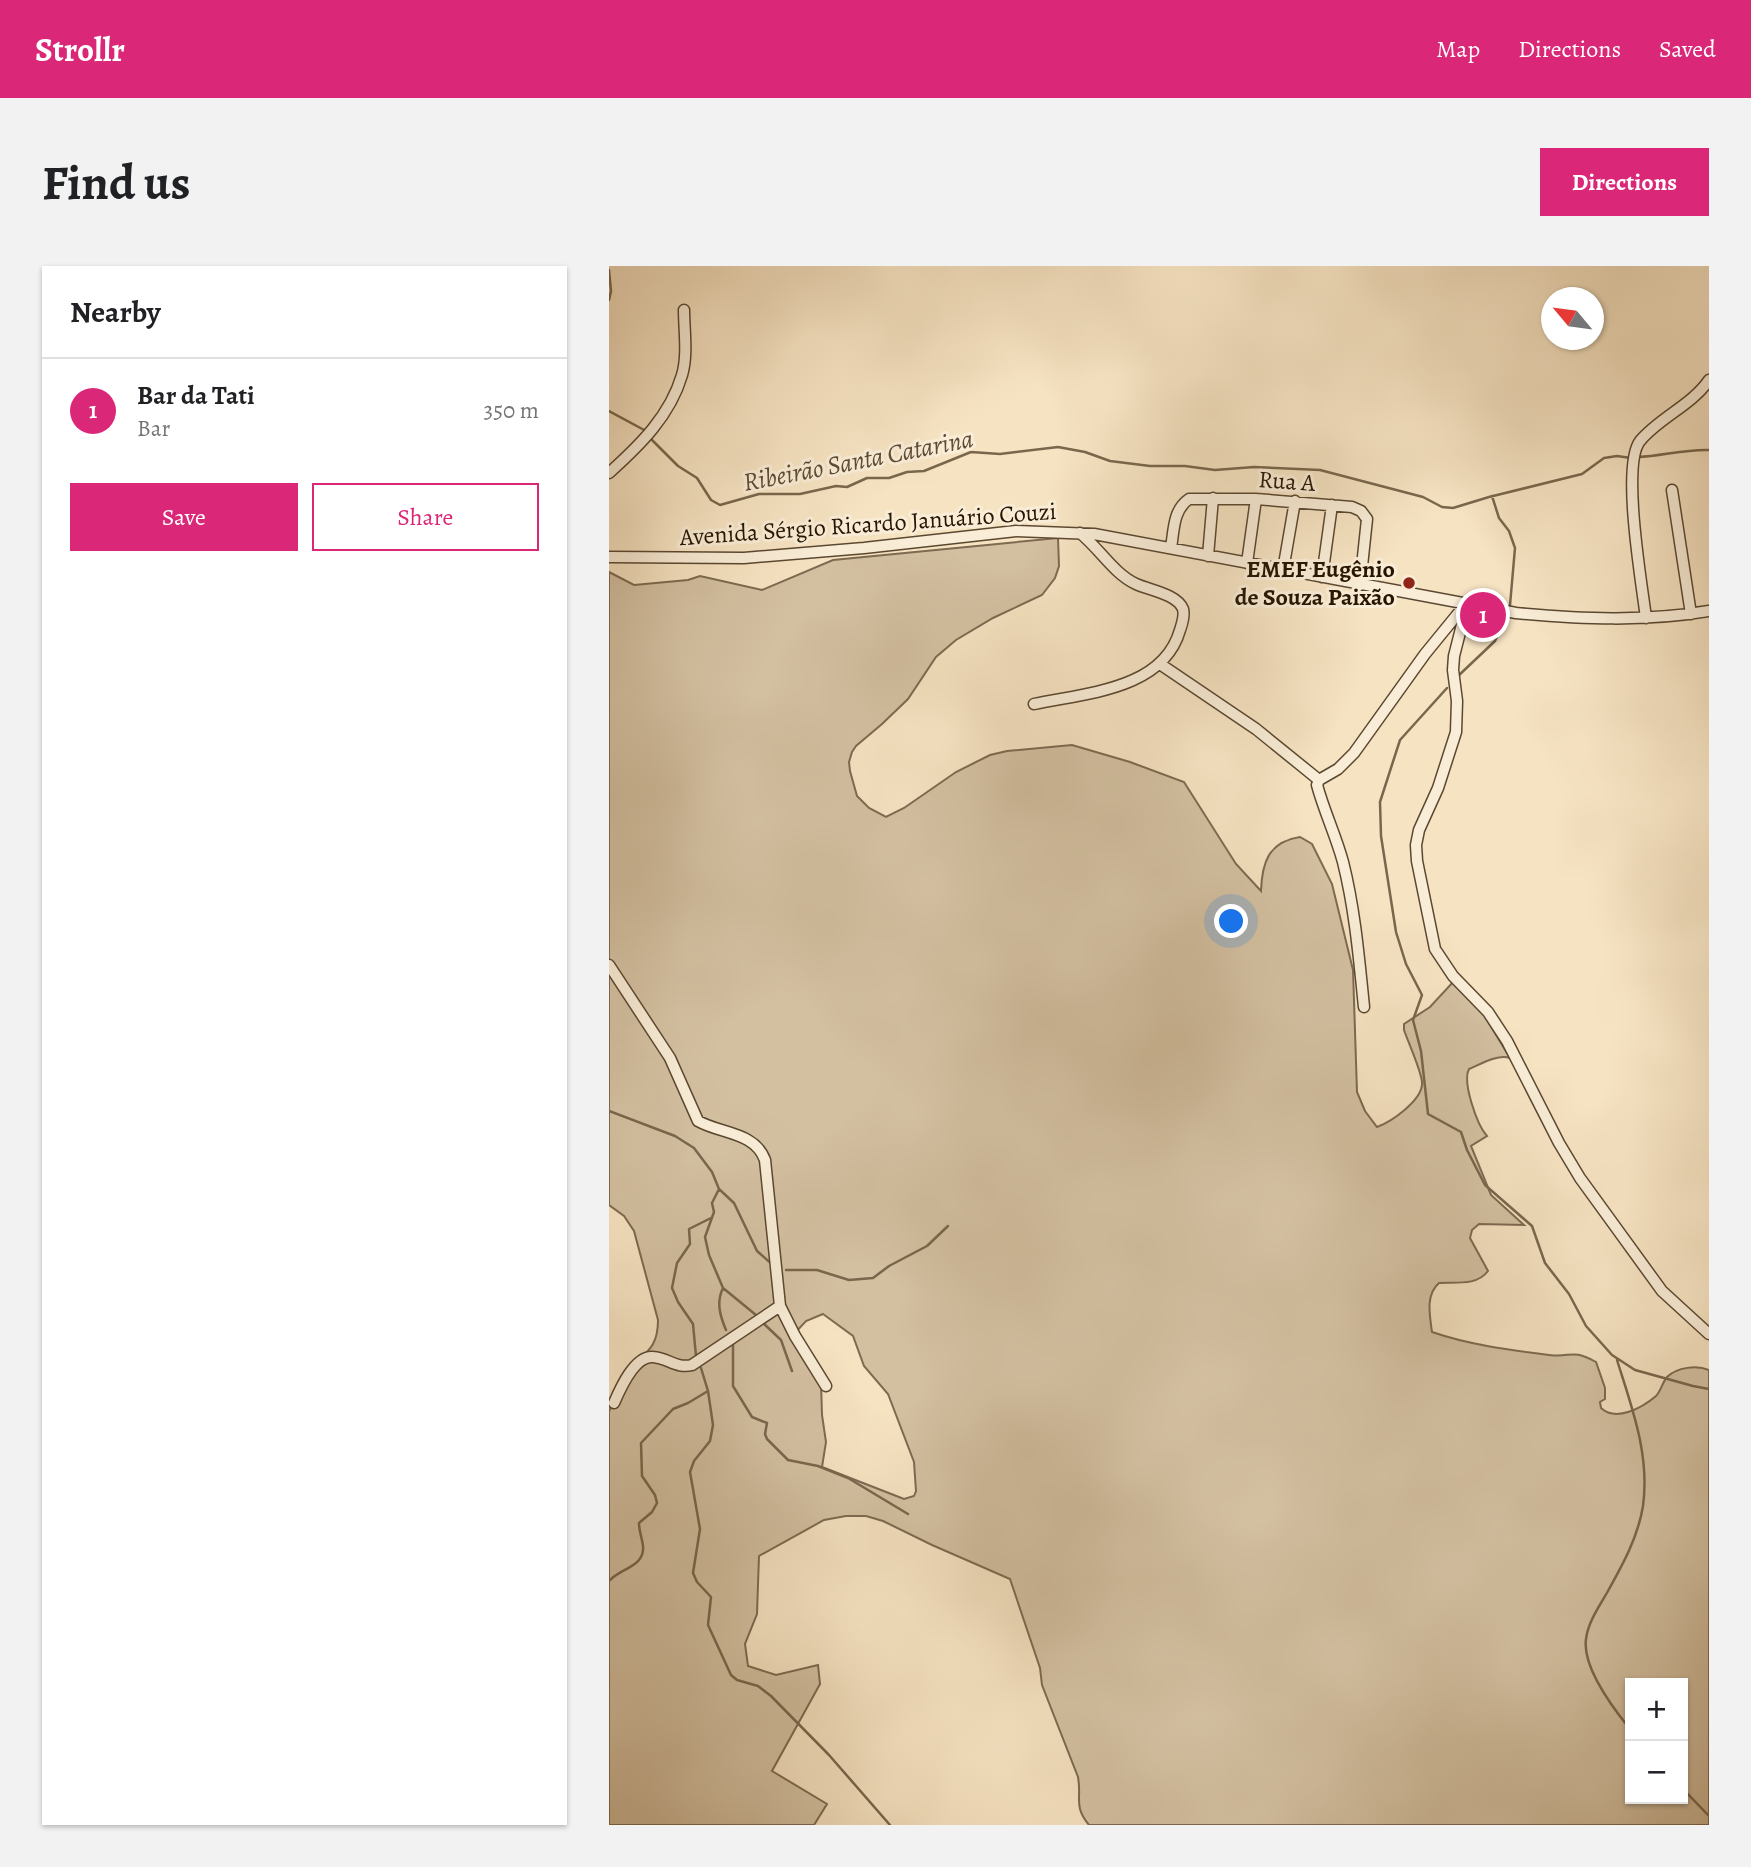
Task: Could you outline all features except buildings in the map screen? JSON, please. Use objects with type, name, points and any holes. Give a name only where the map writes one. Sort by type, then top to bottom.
[{"type":"street","points":[[609,473],[655,429],[669,407],[683,373],[684,310]]},
{"type":"street","points":[[1646,618],[1632,496],[1633,458],[1638,444],[1648,433],[1688,403],[1709,380]]},
{"type":"street","points":[[1672,490],[1691,614]]},
{"type":"street","points":[[1209,556],[1213,498]]},
{"type":"street","name":"Rua A","points":[[1171,548],[1176,514],[1189,499],[1256,499],[1352,507],[1361,511],[1367,519],[1360,584]]},
{"type":"street","points":[[1247,563],[1256,499]]},
{"type":"street","points":[[1283,570],[1295,501]]},
{"type":"street","points":[[1322,577],[1332,505]]},
{"type":"street","name":"Avenida Sérgio Ricardo Januário Couzi","points":[[609,556],[744,558],[1016,531],[1080,533],[1516,614],[1646,618],[1709,611]]},
{"type":"street","points":[[1034,704],[1130,682],[1160,664],[1178,638],[1184,618],[1183,610],[1168,596],[1129,580],[1080,533]]},
{"type":"street","points":[[1364,1007],[1356,932],[1344,865],[1317,785],[1319,780],[1338,769],[1354,753],[1425,654],[1466,605]]},
{"type":"street","points":[[1466,605],[1453,663],[1457,701],[1456,732],[1416,845],[1435,949],[1453,976],[1488,1012],[1507,1041],[1580,1178],[1662,1291],[1709,1334]]},
{"type":"street","points":[[1160,664],[1256,729],[1319,780]]},
{"type":"street","points":[[609,965],[670,1058],[698,1121],[754,1142],[762,1149],[780,1306],[826,1386]]},
{"type":"street","points":[[614,1403],[627,1376],[647,1357],[652,1356],[682,1366],[692,1365],[780,1306]]},
{"type":"shaded area","points":[[1058,538],[1059,566],[1055,578],[1042,595],[993,618],[956,640],[936,657],[908,699],[856,746],[849,762],[857,796],[869,808],[886,817],[904,808],[956,772],[990,755],[1072,745],[1184,782],[1236,864],[1261,891],[1265,863],[1274,849],[1300,837],[1312,844],[1332,884],[1353,970],[1357,1092],[1365,1111],[1377,1127],[1405,1110],[1421,1090],[1421,1078],[1404,1024],[1430,1007],[1454,981],[1481,1010],[1510,1058],[1494,1058],[1469,1069],[1467,1083],[1472,1103],[1487,1136],[1471,1146],[1491,1195],[1524,1225],[1479,1224],[1472,1230],[1470,1238],[1488,1271],[1472,1281],[1439,1283],[1430,1300],[1432,1332],[1504,1349],[1557,1356],[1576,1354],[1588,1358],[1596,1362],[1605,1388],[1605,1399],[1600,1402],[1601,1408],[1614,1414],[1629,1412],[1650,1401],[1658,1394],[1667,1377],[1676,1371],[1693,1367],[1709,1370],[1709,1825],[1089,1825],[1081,1812],[1078,1777],[1042,1685],[1040,1668],[1010,1579],[883,1521],[866,1516],[846,1516],[824,1520],[759,1556],[757,1614],[745,1644],[748,1666],[776,1675],[818,1665],[820,1684],[772,1771],[827,1804],[814,1825],[609,1825],[609,1412],[621,1379],[652,1346],[658,1320],[634,1231],[624,1216],[609,1205],[609,572],[634,585],[688,580],[700,576],[762,590],[833,560]],"holes":[[[823,1314],[853,1336],[864,1366],[888,1394],[914,1462],[914,1496],[904,1499],[822,1467],[826,1442],[821,1382],[793,1335],[806,1321]]]},
{"type":"waterway","points":[[609,270],[609,300]]},
{"type":"waterway","name":"Ribeirão Santa Catarina","points":[[609,411],[646,431]]},
{"type":"waterway","name":"Ribeirão Santa Catarina","points":[[652,440],[678,466],[697,478],[711,500],[720,505],[759,494],[800,494],[836,486],[847,487],[867,478],[889,478],[907,472],[924,471],[971,452],[1000,454],[1058,447],[1085,452],[1110,461],[1150,466],[1185,466],[1215,470],[1254,467],[1320,470],[1423,497],[1442,507],[1453,508],[1582,474],[1604,458],[1631,458]]},
{"type":"waterway","name":"Ribeirão Santa Catarina","points":[[1638,457],[1709,450]]},
{"type":"waterway","points":[[1492,496],[1499,518],[1509,531],[1515,548],[1510,605]]},
{"type":"waterway","points":[[1457,677],[1495,641],[1506,617]]},
{"type":"waterway","points":[[1447,688],[1400,740],[1380,802],[1381,836],[1396,932],[1406,964],[1422,995],[1413,1020],[1421,1051],[1428,1114],[1461,1132],[1485,1185],[1532,1226],[1545,1263],[1569,1294],[1586,1326],[1612,1355],[1635,1370],[1709,1389]]},
{"type":"waterway","points":[[609,1111],[675,1136],[694,1148],[712,1172],[719,1189],[734,1203],[757,1251],[774,1266]]},
{"type":"waterway","points":[[719,1189],[712,1203],[714,1212],[705,1237],[709,1255],[723,1288],[756,1315]]},
{"type":"waterway","points":[[696,1356],[693,1324],[672,1288],[677,1263],[690,1244],[689,1229],[711,1218]]},
{"type":"waterway","points":[[786,1270],[817,1270],[849,1280],[873,1278],[889,1266],[927,1246],[948,1226]]},
{"type":"waterway","points":[[723,1288],[720,1309],[726,1330]]},
{"type":"waterway","points":[[762,1322],[781,1340],[792,1371]]},
{"type":"waterway","points":[[733,1343],[733,1386],[752,1417],[767,1423],[767,1439],[788,1460],[818,1466],[848,1478],[908,1514]]},
{"type":"waterway","points":[[1617,1360],[1642,1450],[1645,1487],[1643,1506],[1638,1529],[1629,1550],[1589,1626],[1586,1650],[1600,1687],[1625,1723]]},
{"type":"waterway","points":[[701,1368],[708,1391],[713,1425],[710,1441],[694,1461],[690,1472],[700,1529],[693,1573],[697,1582],[711,1597],[708,1625],[731,1675],[737,1680],[758,1686],[771,1696],[829,1755],[890,1825]]},
{"type":"waterway","points":[[609,1581],[640,1558],[643,1546],[639,1523],[652,1512],[657,1503],[655,1495],[642,1476],[641,1443],[673,1409],[708,1391]]},
{"type":"waterway","points":[[1688,1794],[1709,1816]]},
{"type":"place","name":"EMEF Eugênio de Souza Paixão","points":[[1409,583]]},
{"type":"place","name":"Bar da Tati","points":[[1483,615]]}]
